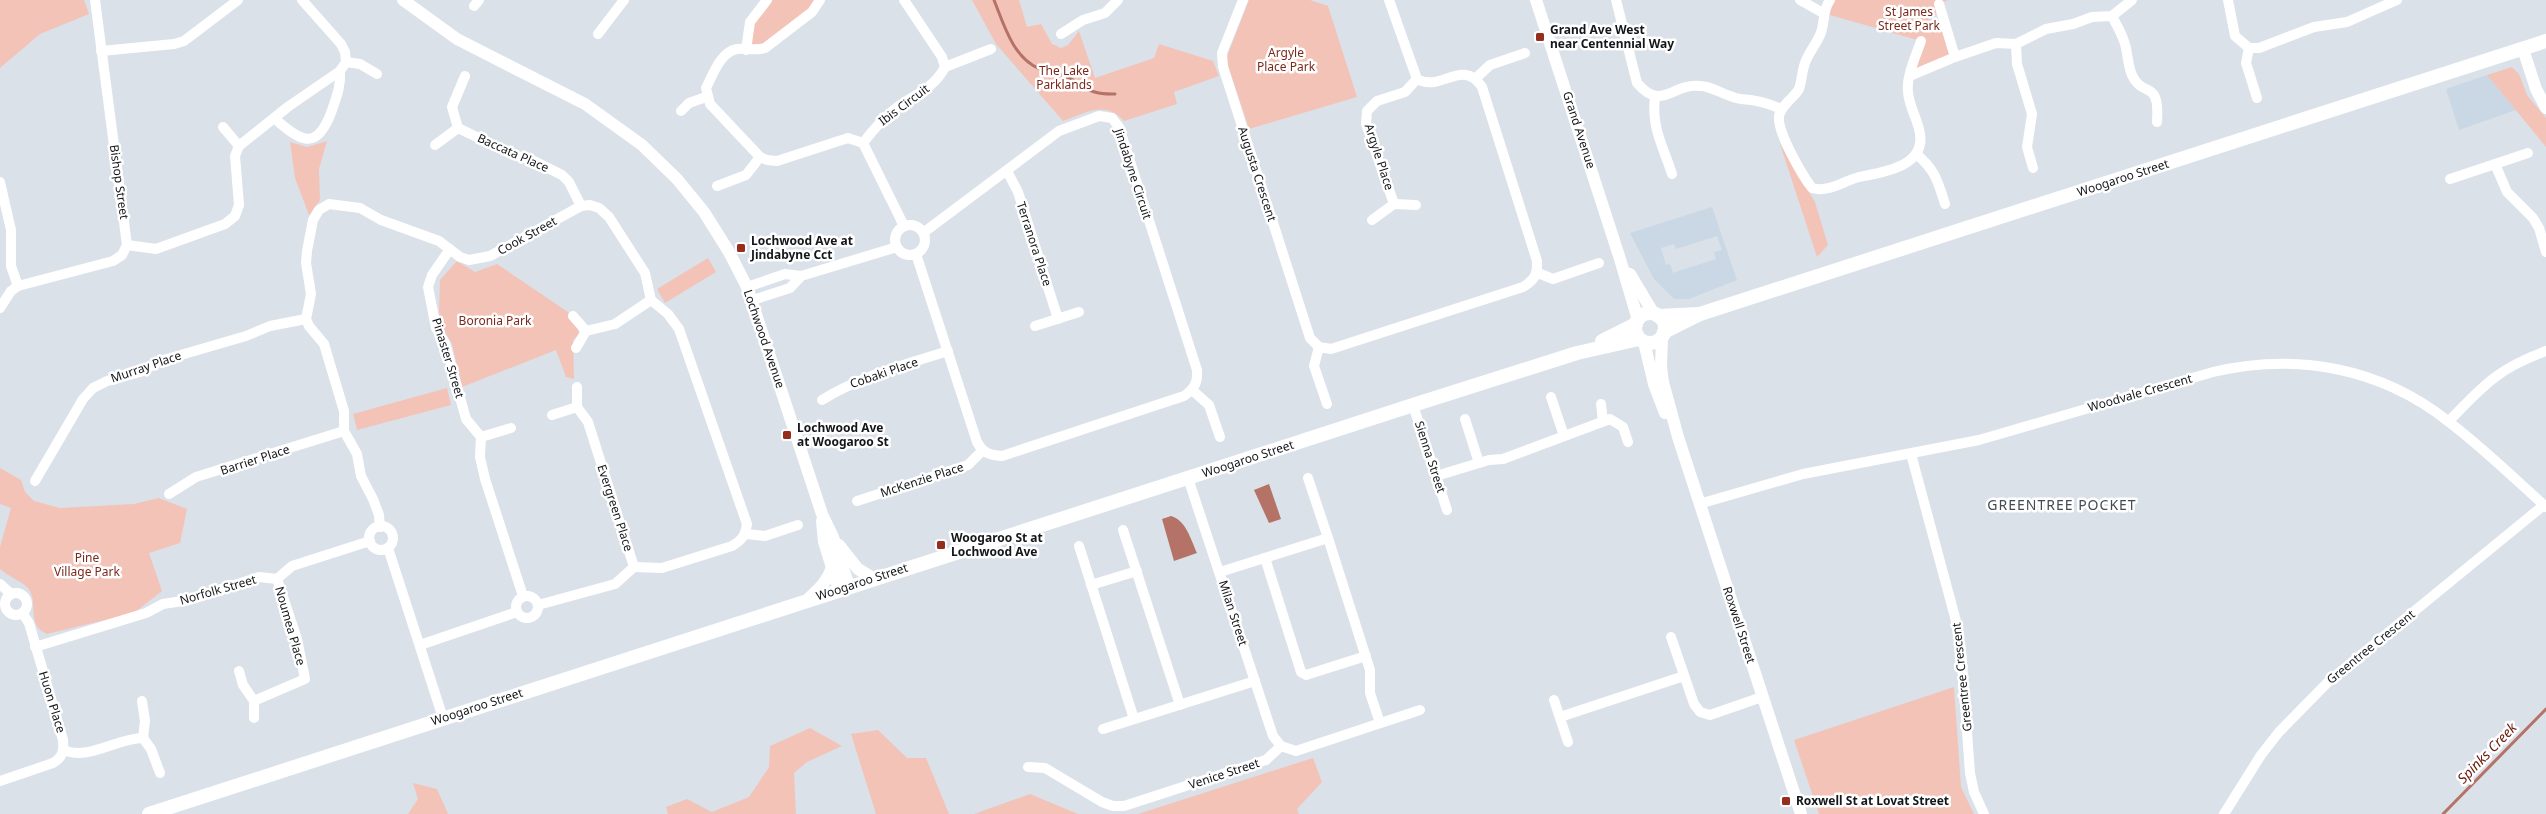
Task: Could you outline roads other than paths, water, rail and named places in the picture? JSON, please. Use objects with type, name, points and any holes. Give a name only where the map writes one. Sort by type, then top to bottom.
[{"type":"main road","name":"Woogaroo Street","points":[[149,814],[873,578],[1577,353],[1641,340],[1654,343],[1663,335],[1700,314],[2546,41]]},
{"type":"main road","name":"Woogaroo Street","points":[[1577,353],[1637,322],[1645,314],[1700,314]]},
{"type":"main road","points":[[1656,315],[1664,323],[1663,335]]},
{"type":"main road","points":[[1637,322],[1641,340]]},
{"type":"street","name":"Bishop Street","points":[[94,0],[127,245]]},
{"type":"street","points":[[102,51],[174,44],[184,41],[238,0]]},
{"type":"street","points":[[0,308],[10,291],[18,286],[113,261],[122,256],[127,245],[156,249],[225,224],[235,216],[239,205],[235,156],[239,146],[274,118],[340,71],[346,62],[342,44],[302,0]]},
{"type":"street","name":"Lochwood Avenue","points":[[403,0],[457,39],[585,104],[642,145],[677,179],[704,212],[729,252],[753,300],[822,514],[833,537],[844,588]]},
{"type":"street","points":[[598,34],[624,0]]},
{"type":"street","points":[[746,50],[750,22],[767,0]]},
{"type":"street","points":[[820,0],[812,12],[765,48],[757,51],[738,49],[728,53],[722,59],[706,88],[706,97],[710,104],[760,157],[767,160],[776,161],[848,138],[863,144],[904,226]]},
{"type":"street","points":[[904,0],[942,57],[945,67]]},
{"type":"street","points":[[1061,34],[1083,20],[1105,13],[1118,0]]},
{"type":"street","name":"Augusta Crescent","points":[[1243,0],[1222,53],[1223,67],[1310,338],[1319,347]]},
{"type":"street","points":[[1326,404],[1314,366],[1319,347],[1331,349],[1522,287],[1532,281],[1538,273],[1537,261],[1482,87],[1476,78],[1465,74],[1433,82],[1423,83],[1417,79],[1389,0]]},
{"type":"street","name":"Grand Avenue","points":[[1536,0],[1620,259],[1637,322]]},
{"type":"street","points":[[1616,0],[1637,83],[1645,92],[1655,97],[1699,85],[1734,98],[1756,101],[1782,109]]},
{"type":"street","points":[[1800,0],[1824,12]]},
{"type":"street","points":[[1830,0],[1824,12],[1822,30],[1805,64],[1800,85],[1794,98],[1782,109],[1780,125],[1806,180],[1812,188],[1822,191],[1857,177],[1896,169],[1916,154],[1921,144],[1920,131],[1908,94],[1907,82],[1921,40]]},
{"type":"street","points":[[1910,76],[1955,57],[1996,43],[2016,44],[2046,29],[2073,24],[2092,17],[2112,16],[2132,0]]},
{"type":"street","points":[[2228,0],[2235,36],[2249,48],[2259,48],[2314,27],[2348,22],[2397,0]]},
{"type":"street","points":[[1939,4],[1955,57]]},
{"type":"street","points":[[2112,16],[2124,41],[2131,73],[2136,82],[2152,91],[2158,103],[2156,122]]},
{"type":"street","points":[[2016,44],[2017,64],[2032,114],[2028,147],[2033,168]]},
{"type":"street","points":[[2249,48],[2246,63],[2257,98]]},
{"type":"street","name":"Ibis Circuit","points":[[863,144],[876,127],[896,108],[940,77],[945,67],[991,49]]},
{"type":"street","points":[[2523,49],[2536,90],[2546,108]]},
{"type":"street","points":[[1476,78],[1490,65],[1525,53]]},
{"type":"street","points":[[346,62],[360,64],[378,74]]},
{"type":"street","points":[[274,118],[291,133],[306,138],[316,137],[324,130],[341,87],[340,71]]},
{"type":"street","points":[[434,146],[458,128],[452,107],[465,76]]},
{"type":"street","name":"Argyle Place","points":[[1394,204],[1366,124],[1367,111],[1377,101],[1405,92],[1417,79]]},
{"type":"street","points":[[680,111],[689,103],[706,97]]},
{"type":"street","points":[[1655,97],[1653,112],[1655,130],[1672,174]]},
{"type":"street","name":"Jindabyne Circuit","points":[[923,234],[1059,131],[1099,116],[1112,118],[1119,126],[1196,370],[1198,381],[1192,390]]},
{"type":"street","points":[[222,127],[239,146]]},
{"type":"street","name":"Baccata Place","points":[[458,128],[514,155],[532,160],[562,175],[569,182],[581,206]]},
{"type":"street","points":[[2450,179],[2528,152]]},
{"type":"street","points":[[1916,154],[1929,164],[1945,204]]},
{"type":"street","points":[[717,186],[746,175],[760,157]]},
{"type":"street","points":[[2495,164],[2507,192],[2536,223],[2546,252]]},
{"type":"street","name":"Terranora Place","points":[[1007,172],[1018,192],[1058,319]]},
{"type":"street","points":[[0,182],[11,230],[11,266],[18,286]]},
{"type":"street","name":"Cook Street","points":[[306,318],[311,294],[306,264],[313,220],[319,210],[329,204],[360,208],[380,220],[438,241],[469,260],[490,256],[581,206]]},
{"type":"street","points":[[581,206],[590,204],[599,208],[610,217],[645,273],[651,300],[668,314],[678,329],[747,524],[746,534],[732,546],[662,568],[634,567]]},
{"type":"street","name":"Argyle Place","points":[[1372,220],[1394,204],[1416,205]]},
{"type":"street","points":[[904,226],[915,226],[923,234],[924,245],[916,254],[905,254],[897,247],[896,235],[904,226]]},
{"type":"street","points":[[747,287],[785,274],[802,276],[897,247]]},
{"type":"street","name":"Pinaster Street","points":[[450,250],[432,274],[428,287],[436,328],[445,343],[466,419],[481,437]]},
{"type":"street","points":[[916,254],[977,442],[982,451],[991,456],[1002,456],[1184,396],[1192,390],[1209,405],[1220,437]]},
{"type":"street","name":"Grand Avenue","points":[[1620,259],[1656,315]]},
{"type":"street","points":[[1538,273],[1553,279],[1599,263]]},
{"type":"street","points":[[753,300],[790,288],[802,276]]},
{"type":"street","points":[[576,348],[586,331],[615,324],[651,300]]},
{"type":"street","points":[[1034,326],[1079,312]]},
{"type":"street","points":[[573,316],[586,331]]},
{"type":"street","points":[[306,318],[309,326],[324,344],[344,410],[344,430],[357,454],[361,476],[379,515],[380,527]]},
{"type":"street","name":"Murray Place","points":[[35,481],[83,398],[93,388],[107,381],[140,372],[160,361],[246,336],[270,326],[306,318]]},
{"type":"street","name":"Roxwell Street","points":[[1663,335],[1663,382],[1678,437],[1801,814]]},
{"type":"street","name":"Roxwell Street","points":[[1641,340],[1664,411],[1678,437]]},
{"type":"street","name":"Cobaki Place","points":[[822,400],[844,386],[948,351]]},
{"type":"street","points":[[2449,421],[2499,372],[2519,361],[2546,351]]},
{"type":"street","name":"Woodvale Crescent","points":[[1699,504],[1803,474],[1979,440],[2222,370],[2270,363],[2335,368],[2366,376],[2394,387],[2449,421],[2545,506]]},
{"type":"street","name":"Evergreen Place","points":[[538,605],[615,584],[634,567],[588,422],[578,407],[576,387]]},
{"type":"street","points":[[1551,396],[1564,436]]},
{"type":"street","points":[[1602,404],[1603,421]]},
{"type":"street","name":"Sienna Street","points":[[1413,405],[1447,510]]},
{"type":"street","points":[[552,415],[578,407]]},
{"type":"street","points":[[1465,419],[1479,463]]},
{"type":"street","points":[[1436,476],[1479,463],[1503,459],[1610,419],[1618,422],[1623,427],[1628,442]]},
{"type":"street","points":[[511,428],[481,437],[480,457],[485,479],[498,514],[523,596]]},
{"type":"street","name":"Barrier Place","points":[[169,494],[196,477],[344,430]]},
{"type":"street","name":"McKenzie Place","points":[[857,501],[968,465],[982,451]]},
{"type":"street","name":"Greentree Crescent","points":[[1911,454],[1952,598],[1961,649],[1970,773],[1974,792],[1984,814]]},
{"type":"street","name":"Milan Street","points":[[1188,478],[1273,736],[1281,746]]},
{"type":"street","points":[[1308,478],[1366,656],[1370,670],[1370,693],[1380,723]]},
{"type":"street","name":"Greentree Crescent","points":[[2224,814],[2261,755],[2301,707],[2329,681],[2545,506]]},
{"type":"street","name":"Lochwood Avenue","points":[[822,514],[824,542],[832,567],[844,588]]},
{"type":"street","points":[[746,534],[765,536],[798,525]]},
{"type":"street","points":[[370,541],[373,530],[380,527],[388,529],[393,535],[392,542],[388,548]]},
{"type":"street","points":[[1123,530],[1180,705]]},
{"type":"street","points":[[833,537],[858,569],[873,578]]},
{"type":"street","points":[[1220,572],[1328,538]]},
{"type":"street","points":[[370,541],[377,549],[388,548]]},
{"type":"street","points":[[277,578],[292,566],[370,541]]},
{"type":"street","points":[[1078,546],[1134,719]]},
{"type":"street","points":[[388,548],[443,718]]},
{"type":"street","points":[[1265,558],[1301,672],[1306,675],[1366,656]]},
{"type":"street","points":[[807,600],[820,588],[830,574],[832,567]]},
{"type":"street","points":[[1091,585],[1136,571]]},
{"type":"street","name":"Norfolk Street","points":[[36,647],[146,613],[163,604],[189,600],[259,577],[277,578]]},
{"type":"street","name":"Noumea Place","points":[[254,701],[305,679],[296,640],[277,578]]},
{"type":"street","points":[[0,584],[11,594]]},
{"type":"street","points":[[18,593],[25,597],[28,606],[23,614],[14,616],[3,611],[5,603],[11,594],[18,593]]},
{"type":"street","points":[[523,596],[534,598],[538,605],[536,613],[530,617],[522,617],[517,612],[516,602],[523,596]]},
{"type":"street","points":[[420,645],[505,618],[517,612]]},
{"type":"street","name":"Huon Place","points":[[0,781],[53,763],[60,759],[64,750],[63,740],[29,623],[23,614]]},
{"type":"street","points":[[1671,637],[1694,704],[1705,714],[1762,697]]},
{"type":"street","points":[[239,671],[242,685],[254,701],[254,718]]},
{"type":"street","points":[[1560,717],[1684,676]]},
{"type":"street","points":[[1103,729],[1255,681]]},
{"type":"street","points":[[1554,700],[1568,742]]},
{"type":"street","points":[[142,701],[145,721],[143,738],[152,749],[160,773]]},
{"type":"street","points":[[1281,746],[1296,750],[1420,710]]},
{"type":"street","points":[[64,750],[73,754],[84,753],[131,738],[143,738]]},
{"type":"street","name":"Venice Street","points":[[1028,767],[1044,768],[1102,802],[1113,806],[1124,806],[1266,760],[1281,746]]},
{"type":"waterway","points":[[994,0],[1016,49],[1031,64],[1043,70],[1070,78],[1091,91],[1115,94]]},
{"type":"waterway","name":"Spinks Creek","points":[[2443,814],[2546,709]]},
{"type":"place","name":"Grand Ave West near Centennial Way","points":[[1540,37]]},
{"type":"place","name":"Lochwood Ave at Jindabyne Cct","points":[[741,248]]},
{"type":"place","name":"Lochwood Ave at Woogaroo St","points":[[787,435]]},
{"type":"place","name":"Woogaroo St at Lochwood Ave","points":[[941,545]]},
{"type":"place","name":"Roxwell St at Lovat Street","points":[[1786,801]]},
{"type":"district","name":"GREENTREE POCKET","points":[[2062,505]]},
{"type":"park label","name":"St James Street Park","points":[[1909,19]]},
{"type":"park label","name":"Argyle Place Park","points":[[1286,60]]},
{"type":"park label","name":"The Lake Parklands","points":[[1064,78]]},
{"type":"park label","name":"Boronia Park","points":[[495,321]]},
{"type":"park label","name":"Pine Village Park","points":[[87,565]]}]
